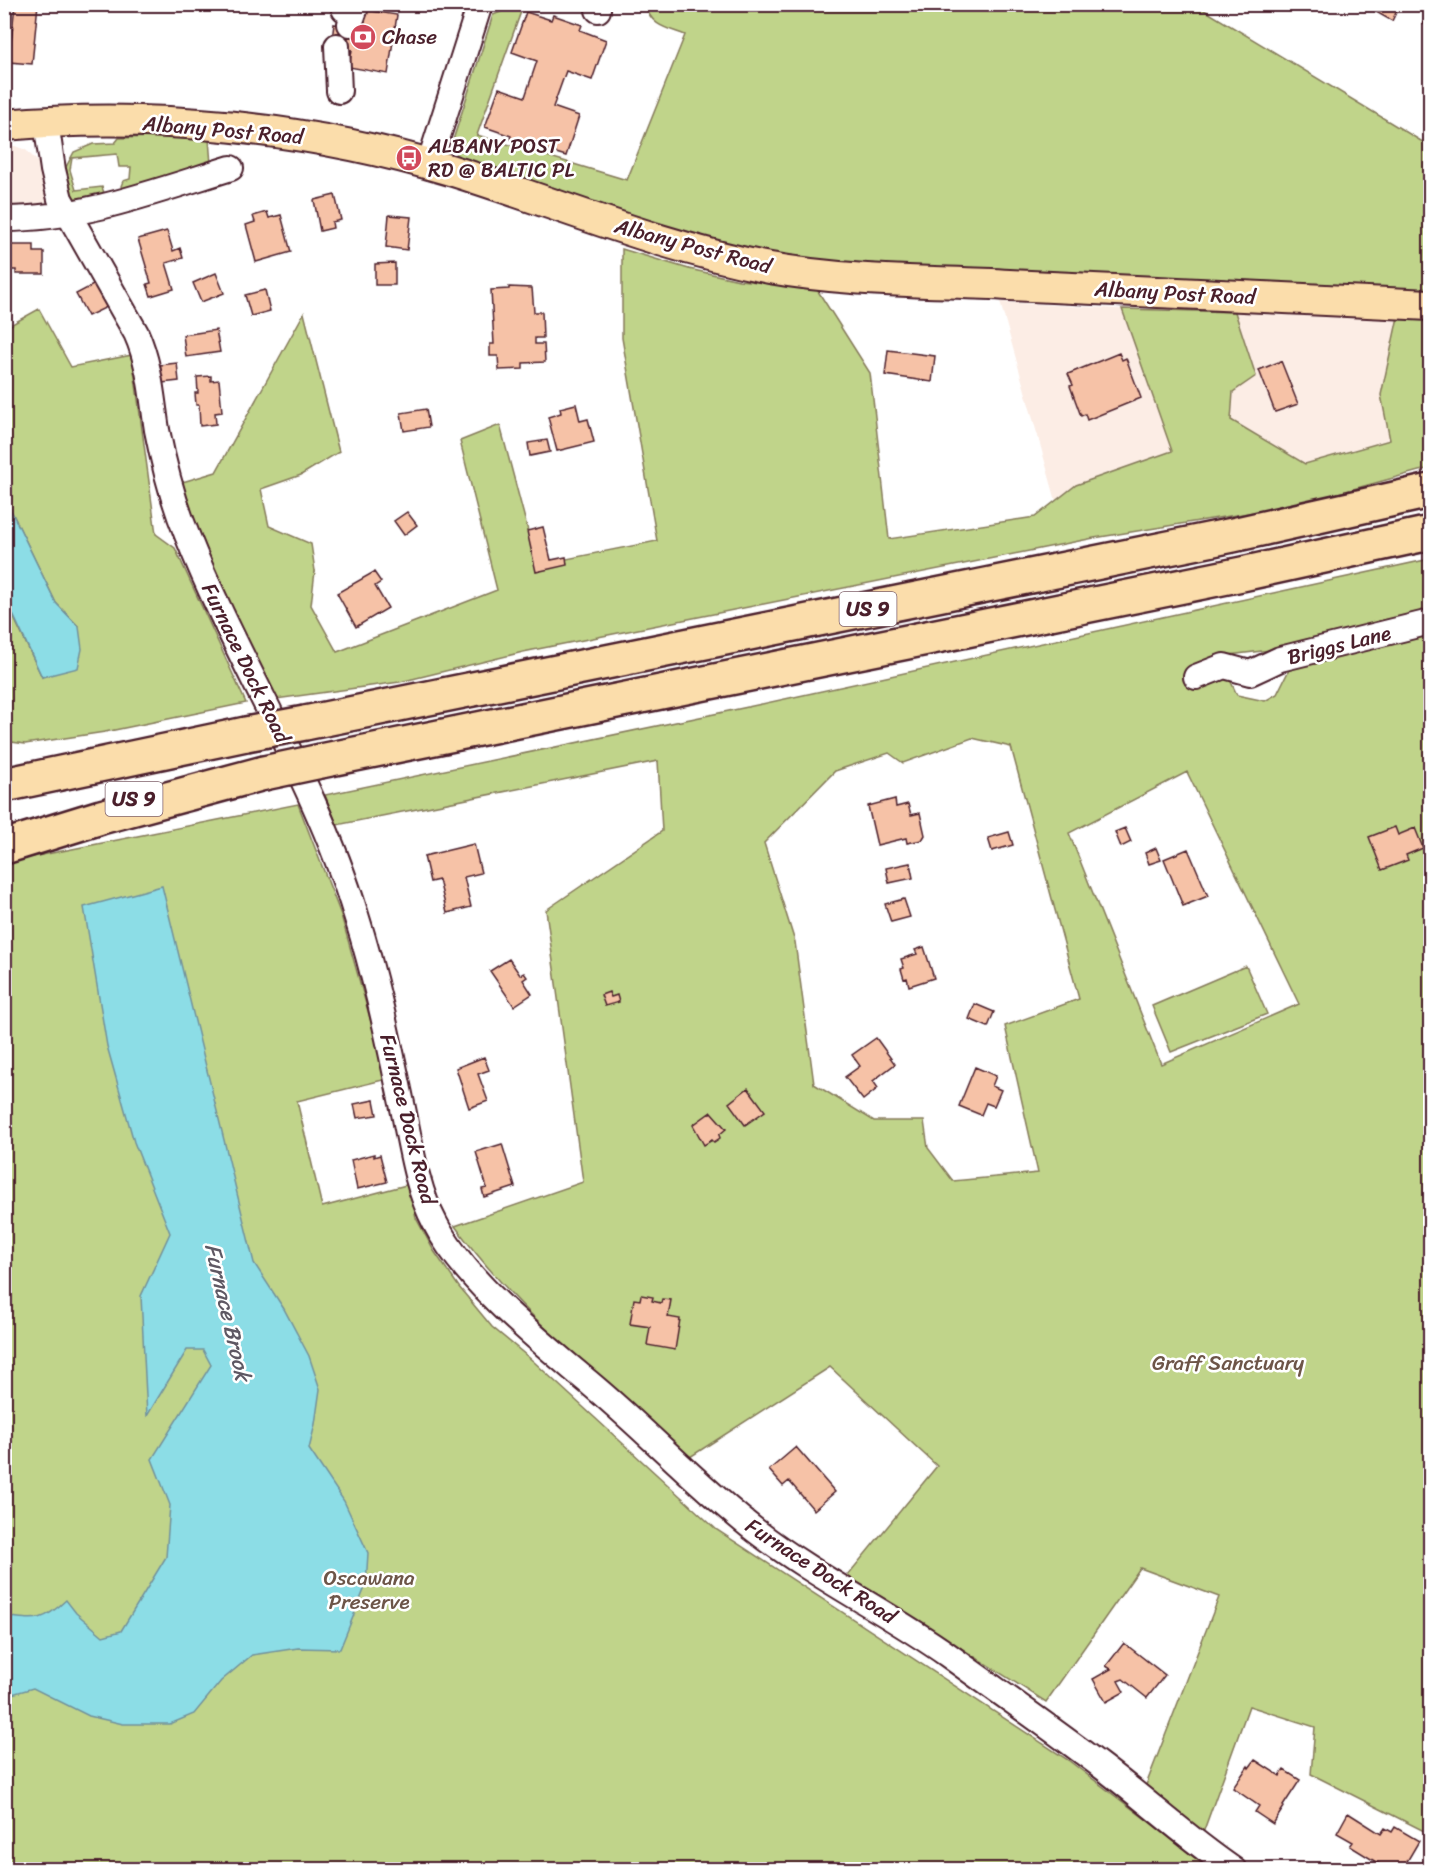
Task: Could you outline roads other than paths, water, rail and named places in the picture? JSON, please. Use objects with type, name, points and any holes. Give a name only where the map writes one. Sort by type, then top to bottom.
[{"type":"highway","name":"US 9","points":[[4,785],[1233,535],[1431,491]]},
{"type":"highway","name":"US 9","points":[[4,827],[264,772],[1242,574],[1431,533]]},
{"type":"highway","points":[[4,764],[55,762],[246,735]]},
{"type":"highway","points":[[4,847],[264,772]]},
{"type":"main road","name":"Albany Post Road","points":[[4,125],[46,122],[148,122],[223,127],[309,137],[364,147],[429,164],[689,249],[729,260],[777,269],[909,280],[1431,305]]},
{"type":"street","points":[[429,164],[480,4]]},
{"type":"street","points":[[338,84],[343,25]]},
{"type":"street","name":"Furnace Dock Road","points":[[46,122],[55,183],[60,199],[140,343],[147,365],[163,460],[182,522],[221,613],[266,701],[343,874],[358,919],[424,1195],[436,1225],[450,1247],[488,1291],[534,1336],[630,1417],[737,1516],[793,1557],[945,1653],[1101,1766],[1183,1833],[1234,1869]]},
{"type":"street","points":[[4,219],[69,213],[115,204],[231,168]]},
{"type":"street","name":"Briggs Lane","points":[[1196,676],[1224,666],[1250,673],[1290,656],[1431,622]]},
{"type":"water","points":[[5,498],[56,603],[79,627],[82,649],[78,668],[42,677],[5,597]]},
{"type":"water","name":"Furnace Brook","points":[[162,886],[254,1263],[284,1309],[309,1356],[320,1389],[309,1449],[344,1501],[368,1553],[366,1585],[340,1649],[298,1648],[252,1655],[221,1681],[194,1714],[170,1724],[123,1724],[89,1716],[33,1688],[5,1696],[4,1616],[38,1618],[51,1613],[66,1600],[76,1613],[103,1636],[121,1631],[166,1557],[170,1505],[152,1459],[211,1365],[203,1350],[187,1350],[147,1416],[141,1296],[170,1233],[134,1142],[107,1046],[84,907]]},
{"type":"place","name":"Chase","points":[[363,37]]},
{"type":"place","name":"ALBANY POST RD @ BALTIC PL","points":[[409,158]]},
{"type":"park label","name":"Graff Sanctuary","points":[[1228,1363]]},
{"type":"park label","name":"Oscawana Preserve","points":[[369,1590]]}]
